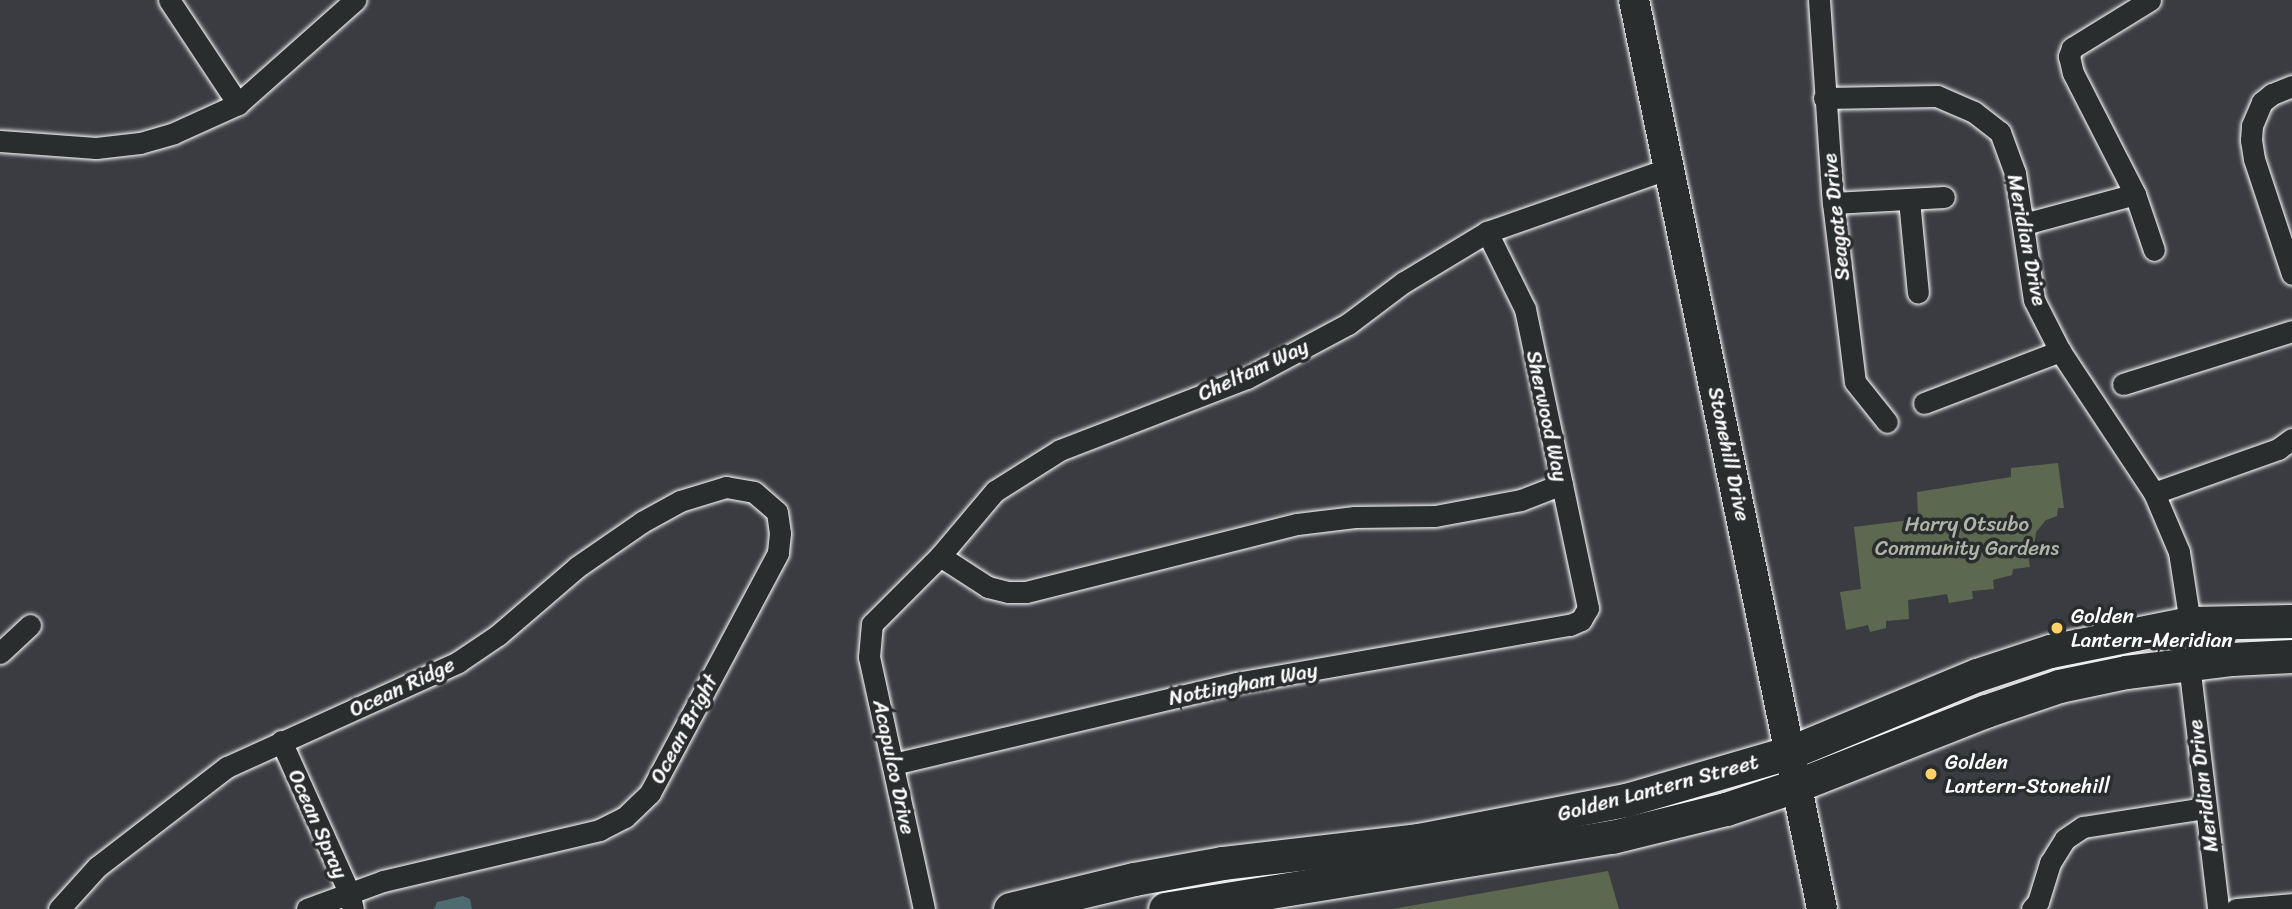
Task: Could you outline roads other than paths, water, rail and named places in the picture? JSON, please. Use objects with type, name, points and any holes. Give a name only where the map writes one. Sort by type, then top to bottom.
[{"type":"main road","name":"Stonehill Drive","points":[[1634,0],[1822,909]]},
{"type":"main road","name":"Golden Lantern Street","points":[[1010,909],[1135,879],[1223,863],[1482,830],[1626,800],[1791,752],[1977,675],[2050,651],[2190,623],[2234,620],[2292,621]]},
{"type":"main road","points":[[2189,664],[2220,643],[2234,620]]},
{"type":"main road","points":[[2126,672],[2177,639],[2190,623]]},
{"type":"main road","name":"Golden Lantern Street","points":[[1165,909],[1612,837],[1726,808],[1798,785],[1986,711],[2059,686],[2126,672],[2292,656]]},
{"type":"street","points":[[169,0],[238,104]]},
{"type":"street","points":[[0,141],[96,148],[140,143],[238,104],[355,0]]},
{"type":"street","name":"Seagate Drive","points":[[1819,0],[1833,203],[1855,382],[1886,422]]},
{"type":"street","points":[[2150,0],[2072,48],[2069,56],[2073,73],[2135,194],[2154,250]]},
{"type":"street","points":[[2292,86],[2262,102],[2252,126],[2251,140],[2254,159],[2292,274]]},
{"type":"street","name":"Meridian Drive","points":[[1824,98],[1937,96],[1974,112],[2000,132],[2015,173],[2034,300],[2060,351],[2154,493],[2179,552],[2190,623]]},
{"type":"street","name":"Cheltam Way","points":[[872,624],[940,556],[995,491],[1060,450],[1247,378],[1348,324],[1404,282],[1487,232],[1670,168]]},
{"type":"street","points":[[2024,224],[2135,194]]},
{"type":"street","points":[[1833,203],[1944,197]]},
{"type":"street","points":[[1909,200],[1918,293]]},
{"type":"street","name":"Sherwood Way","points":[[1487,232],[1525,309],[1588,608]]},
{"type":"street","points":[[2123,384],[2292,331]]},
{"type":"street","points":[[1924,402],[2060,351]]},
{"type":"street","points":[[2154,493],[2278,449],[2292,439]]},
{"type":"street","points":[[940,556],[988,587],[1008,592],[1026,592],[1297,524],[1355,516],[1435,516],[1521,500],[1562,484]]},
{"type":"street","name":"Ocean Ridge","points":[[59,909],[97,867],[199,785],[247,755],[458,662],[498,635],[609,543],[680,501],[726,487],[754,492]]},
{"type":"street","name":"Ocean Bright","points":[[307,909],[351,901],[397,878],[600,830],[625,817],[650,793],[778,554],[780,533],[777,512],[754,492]]},
{"type":"street","name":"Nottingham Way","points":[[893,764],[1236,683],[1570,625],[1581,620],[1588,608]]},
{"type":"street","name":"Acapulco Drive","points":[[872,624],[869,657],[924,909]]},
{"type":"street","points":[[0,653],[30,625]]},
{"type":"street","name":"Meridian Drive","points":[[2189,664],[2218,909]]},
{"type":"street","name":"Ocean Spray","points":[[281,741],[351,901]]},
{"type":"street","points":[[2032,909],[2038,902],[2050,863],[2065,839],[2083,827],[2205,808]]},
{"type":"street","points":[[2236,909],[2292,904]]},
{"type":"water","points":[[463,896],[470,899],[472,909],[434,909],[437,902]]},
{"type":"place","name":"Golden Lantern-Meridian","points":[[2057,628]]},
{"type":"place","name":"Golden Lantern-Stonehill","points":[[1931,774]]},
{"type":"park label","name":"Harry Otsubo Community Gardens","points":[[1967,536]]}]
